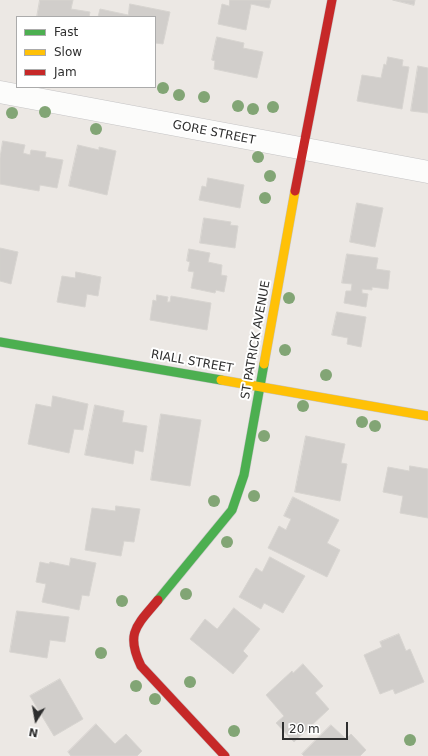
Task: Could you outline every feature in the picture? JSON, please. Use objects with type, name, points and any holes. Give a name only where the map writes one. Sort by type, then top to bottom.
[{"type":"street","name":"ST PATRICK AVENUE","points":[[225,756],[141,666],[134,651],[132,637],[139,623],[214,534],[232,510],[244,475],[302,149],[332,0]]},
{"type":"street","name":"GORE STREET","points":[[0,92],[428,172]]},
{"type":"street","name":"RIALL STREET","points":[[0,342],[428,416]]},
{"type":"building","points":[[40,0],[73,0],[71,9],[90,12],[89,16],[37,16]]},
{"type":"building","points":[[230,0],[271,0],[269,8],[251,4],[246,30],[218,24],[222,4],[229,6]]},
{"type":"building","points":[[393,0],[415,0],[414,5]]},
{"type":"building","points":[[130,4],[170,12],[163,44],[156,43],[156,16],[98,16],[100,9],[128,15]]},
{"type":"building","points":[[217,37],[244,43],[243,48],[263,52],[257,78],[214,69],[215,61],[212,60]]},
{"type":"building","points":[[388,57],[403,60],[402,66],[409,67],[402,109],[357,101],[362,75],[381,78],[384,64],[386,65]]},
{"type":"building","points":[[418,66],[428,68],[428,113],[411,111]]},
{"type":"building","points":[[3,141],[25,145],[23,153],[30,155],[31,150],[46,152],[45,157],[63,160],[57,188],[40,185],[39,191],[0,184],[0,158]]},
{"type":"building","points":[[78,145],[99,150],[99,147],[116,151],[107,195],[69,186]]},
{"type":"building","points":[[208,178],[244,185],[240,208],[199,200],[202,186],[206,187]]},
{"type":"building","points":[[357,203],[383,208],[375,247],[350,242]]},
{"type":"building","points":[[204,218],[231,222],[230,225],[238,226],[235,248],[200,243]]},
{"type":"building","points":[[0,248],[18,252],[11,284],[0,281]]},
{"type":"building","points":[[189,249],[210,253],[208,262],[222,265],[221,275],[227,276],[224,292],[216,290],[215,293],[191,288],[194,272],[188,271],[190,262],[187,261]]},
{"type":"building","points":[[347,254],[378,258],[376,269],[390,271],[388,289],[372,287],[372,290],[362,289],[362,293],[368,294],[366,307],[344,303],[346,291],[351,291],[352,284],[342,283]]},
{"type":"building","points":[[76,272],[101,277],[98,296],[87,294],[85,307],[57,302],[62,276],[75,278]]},
{"type":"building","points":[[157,295],[168,297],[167,302],[170,302],[171,296],[211,303],[207,330],[150,320],[153,300],[156,301]]},
{"type":"building","points":[[337,312],[366,317],[361,347],[347,344],[348,338],[332,335]]},
{"type":"building","points":[[53,396],[88,404],[83,430],[74,429],[69,453],[28,444],[36,404],[51,407]]},
{"type":"building","points":[[95,405],[124,411],[122,422],[147,426],[143,452],[135,450],[133,464],[85,455]]},
{"type":"building","points":[[161,414],[201,420],[190,486],[151,480]]},
{"type":"building","points":[[306,436],[345,444],[341,463],[347,464],[340,501],[295,492]]},
{"type":"building","points":[[410,466],[428,469],[428,518],[400,513],[403,496],[383,492],[388,467],[409,471]]},
{"type":"building","points":[[293,497],[339,520],[327,543],[340,550],[327,577],[268,548],[279,526],[286,530],[291,519],[284,516]]},
{"type":"building","points":[[116,506],[140,509],[134,542],[124,541],[121,556],[85,550],[92,508],[115,511]]},
{"type":"building","points":[[270,557],[305,576],[283,613],[264,603],[261,609],[239,597],[256,568],[262,572]]},
{"type":"building","points":[[71,558],[96,563],[89,596],[82,595],[79,610],[42,602],[46,584],[36,582],[40,562],[49,564],[50,562],[69,566]]},
{"type":"building","points":[[234,608],[260,629],[243,651],[248,656],[233,674],[190,639],[205,619],[217,629]]},
{"type":"building","points":[[17,611],[69,617],[65,642],[50,640],[47,658],[10,652]]},
{"type":"building","points":[[399,634],[406,651],[410,649],[424,682],[395,694],[393,689],[380,694],[364,655],[382,647],[380,642]]},
{"type":"building","points":[[303,664],[323,686],[315,693],[329,709],[294,742],[276,723],[284,716],[266,695],[292,671],[293,673]]},
{"type":"building","points":[[60,679],[83,719],[54,736],[30,696]]},
{"type":"building","points":[[96,724],[115,744],[126,734],[142,751],[137,756],[71,756],[68,752]]},
{"type":"building","points":[[331,725],[346,739],[351,734],[366,750],[360,756],[304,756],[302,754]]},
{"type":"traffic: fast","points":[[0,342],[221,380]]},
{"type":"traffic: fast","points":[[158,600],[232,510],[244,475],[264,364]]},
{"type":"traffic: slow","points":[[264,364],[295,191]]},
{"type":"traffic: slow","points":[[221,380],[428,416]]},
{"type":"traffic: jam","points":[[295,191],[332,0]]},
{"type":"traffic: jam","points":[[158,600],[144,616],[136,630],[134,637],[136,655],[141,666],[225,756]]}]
